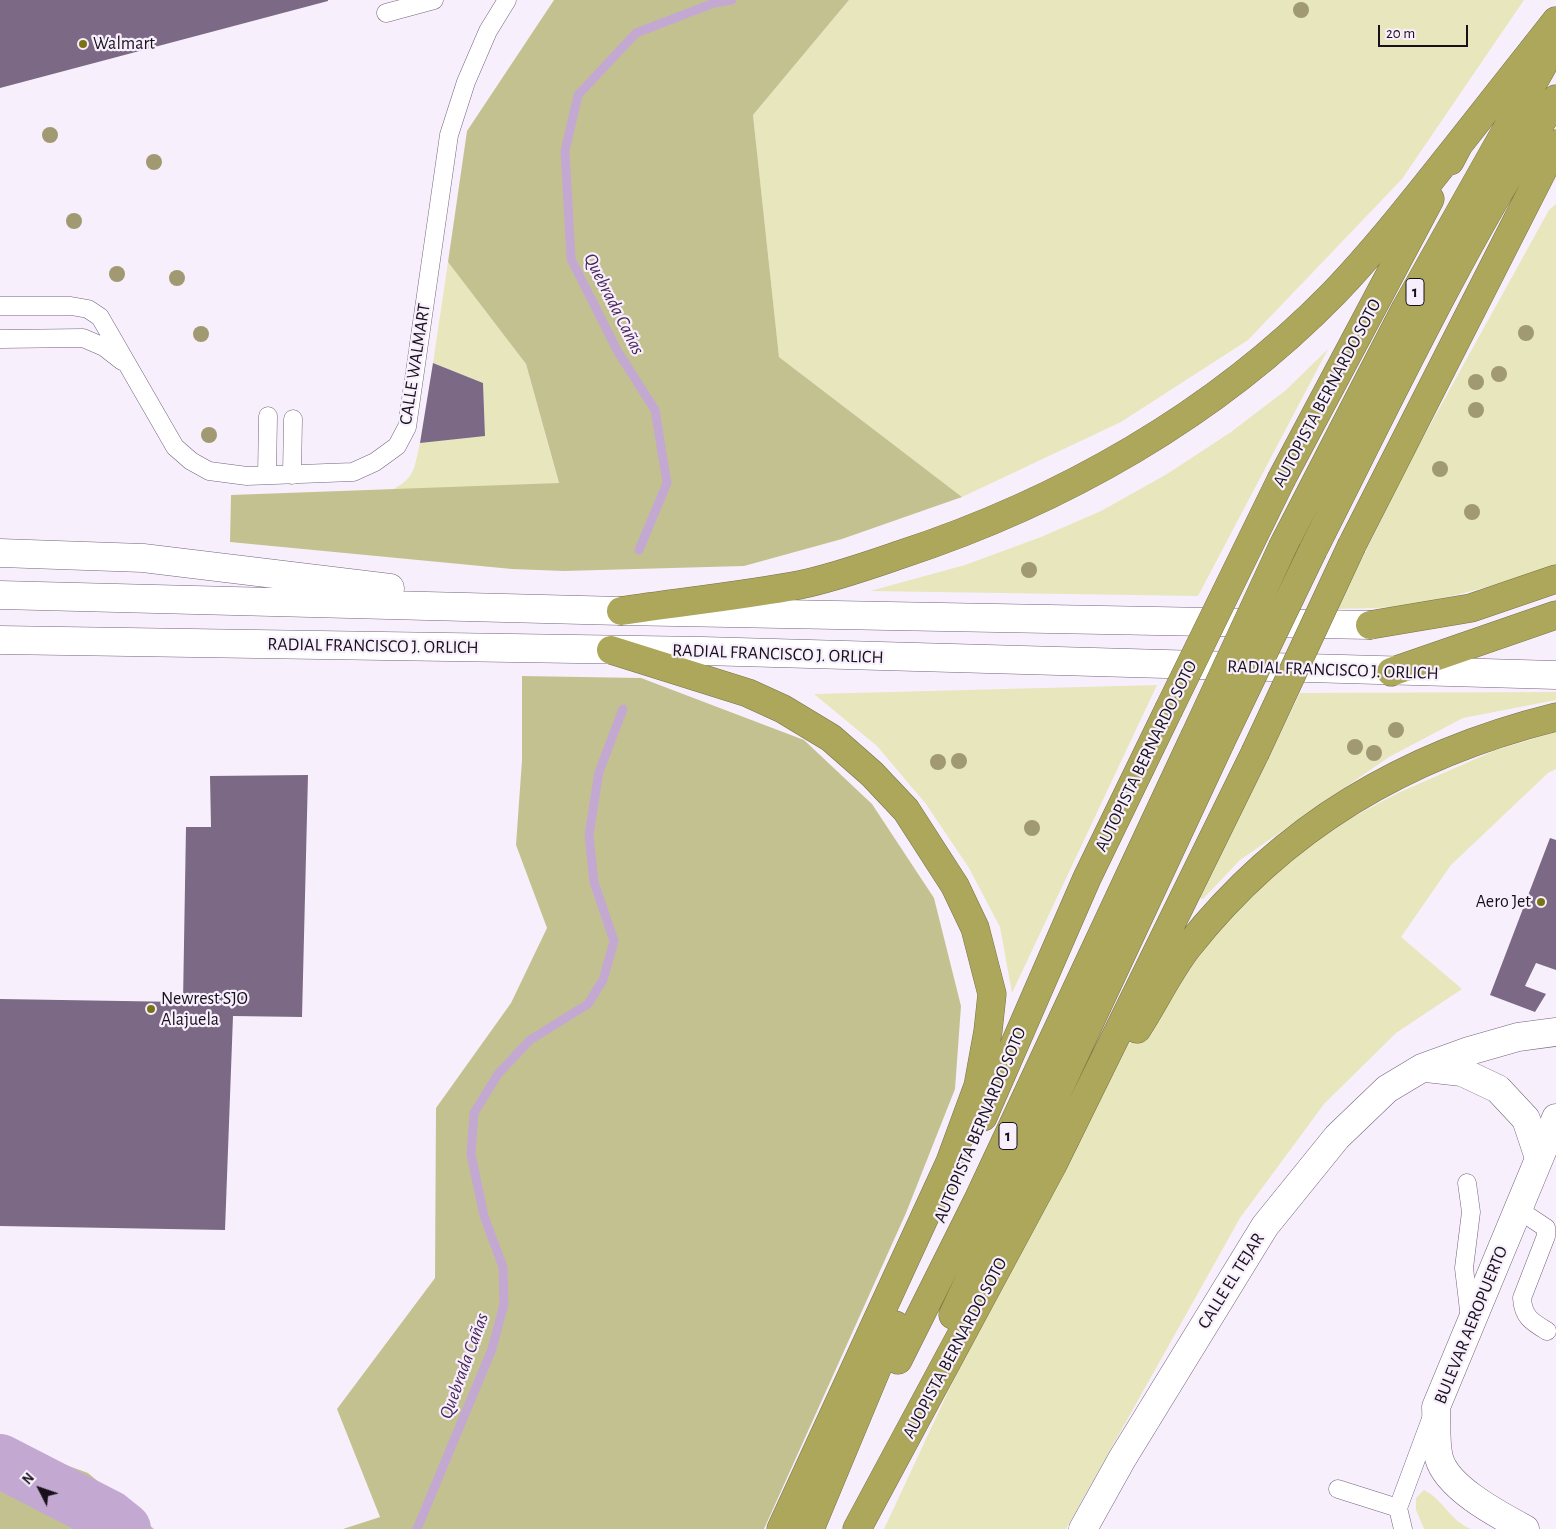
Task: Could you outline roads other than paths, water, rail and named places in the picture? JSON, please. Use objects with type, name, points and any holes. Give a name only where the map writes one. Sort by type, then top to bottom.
[{"type":"highway","name":"AUTOPISTA BERNARDO SOTO","points":[[811,1529],[968,1150],[1075,905],[1282,478],[1459,144],[1556,21]]},
{"type":"highway","name":"AUTOPISTA BERNARDO SOTO","points":[[853,1529],[1207,741],[1283,546],[1406,308],[1556,42]]},
{"type":"highway","name":"AUTOPISTA BERNARDO SOTO","points":[[811,1529],[1207,741],[1313,550],[1440,298],[1520,155],[1556,99]]},
{"type":"highway","points":[[621,611],[800,584],[946,540],[1072,484],[1167,428],[1234,384],[1282,343],[1335,292],[1459,144]]},
{"type":"highway","points":[[1052,1166],[1255,754],[1352,545],[1556,144]]},
{"type":"highway","points":[[1500,255],[1556,180]]},
{"type":"highway","points":[[1370,625],[1471,608],[1556,579]]},
{"type":"highway","points":[[1392,672],[1556,615]]},
{"type":"highway","points":[[611,650],[748,693],[783,709],[831,738],[872,774],[906,810],[933,848],[955,886],[975,928],[992,994],[988,1031],[978,1086],[950,1162],[781,1529]]},
{"type":"highway","points":[[1052,1166],[1186,950],[1231,897],[1277,854],[1323,818],[1378,785],[1440,755],[1503,730],[1556,717]]},
{"type":"highway","name":"AUOPISTA BERNARDO SOTO","points":[[857,1529],[1052,1166]]},
{"type":"main road","points":[[0,553],[143,558],[550,608]]},
{"type":"main road","points":[[0,595],[621,611],[1370,625]]},
{"type":"main road","name":"RADIAL FRANCISCO J. ORLICH","points":[[0,640],[611,650],[1556,675]]},
{"type":"main road","name":"CALLE EL TEJAR","points":[[1083,1529],[1122,1459],[1265,1226],[1337,1137],[1387,1089],[1422,1068],[1469,1051],[1518,1037],[1556,1032]]},
{"type":"main road","points":[[1422,1068],[1462,1072],[1498,1089],[1526,1119],[1539,1158]]},
{"type":"main road","name":"BULEVAR AEROPUERTO","points":[[1525,1529],[1486,1508],[1456,1484],[1439,1459],[1436,1407],[1556,1118]]},
{"type":"lane","points":[[386,13],[434,0]]},
{"type":"lane","name":"CALLE WALMART","points":[[0,306],[71,306],[88,309],[100,317],[133,371],[175,447],[191,461],[209,470],[247,476],[353,472],[375,462],[397,446],[407,427],[449,136],[470,73],[488,31],[507,0]]},
{"type":"lane","name":"CALLE WALMART","points":[[0,339],[83,338],[104,347],[133,371]]},
{"type":"lane","points":[[267,475],[268,416]]},
{"type":"lane","points":[[292,474],[293,418]]},
{"type":"lane","points":[[1467,1183],[1471,1212],[1464,1268],[1471,1323]]},
{"type":"lane","points":[[1519,1210],[1546,1228],[1546,1236],[1522,1298],[1523,1308],[1528,1319],[1547,1331]]},
{"type":"lane","points":[[1403,1529],[1398,1508],[1436,1407]]},
{"type":"lane","points":[[1338,1489],[1398,1508]]},
{"type":"waterway","name":"Quebrada Cañas","points":[[639,550],[667,483],[655,410],[618,352],[571,259],[565,151],[578,95],[636,33],[714,3],[732,0]]},
{"type":"waterway","name":"Quebrada Cañas","points":[[417,1529],[492,1349],[504,1304],[503,1267],[484,1216],[471,1154],[474,1113],[498,1074],[530,1040],[588,1004],[603,980],[614,941],[594,882],[589,835],[599,772],[623,709]]},
{"type":"waterway","points":[[0,1461],[109,1517],[124,1529]]},
{"type":"place","name":"Walmart","points":[[83,44]]},
{"type":"place","name":"Aero Jet","points":[[1541,902]]},
{"type":"place","name":"Newrest SJO Alajuela","points":[[151,1009]]}]
